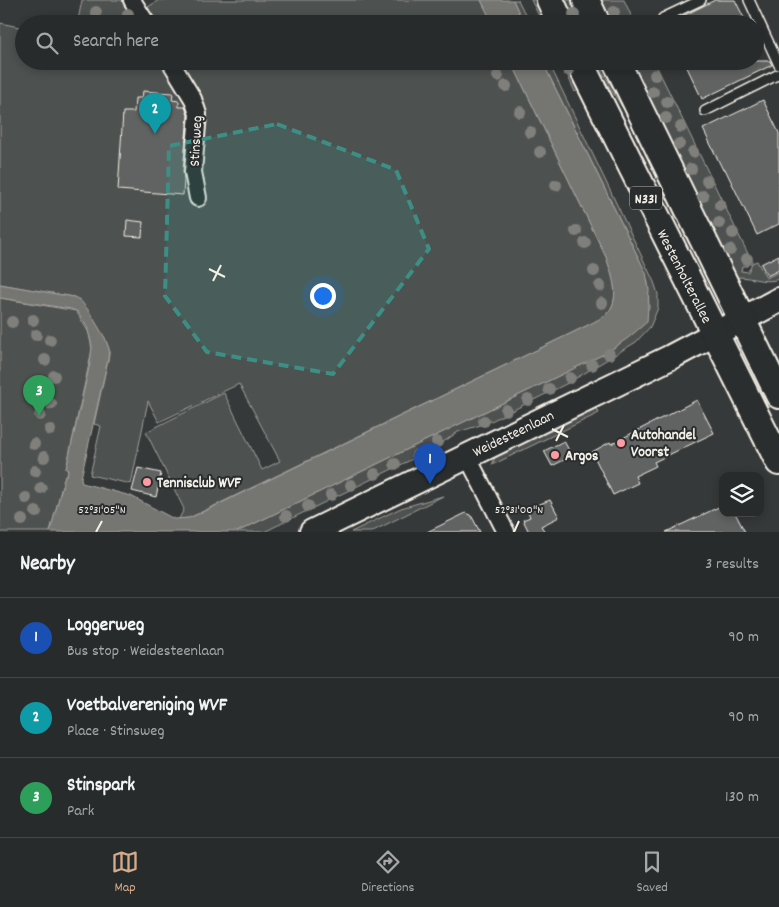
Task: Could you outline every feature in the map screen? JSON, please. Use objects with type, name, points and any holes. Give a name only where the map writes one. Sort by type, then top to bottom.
[{"type":"main road","points":[[550,0],[557,15]]},
{"type":"main road","points":[[586,0],[593,15]]},
{"type":"main road","name":"Westenholterallee","points":[[583,70],[779,462]]},
{"type":"main road","name":"Westenholterallee","points":[[620,70],[779,395]]},
{"type":"street","points":[[132,0],[141,15]]},
{"type":"street","name":"Stinsweg","points":[[175,70],[193,99],[198,114],[193,172],[198,198]]},
{"type":"street","name":"Weidesteenlaan","points":[[312,532],[714,334],[779,300]]},
{"type":"street","points":[[467,456],[506,532]]},
{"type":"lane","points":[[669,15],[701,0]]},
{"type":"lane","points":[[749,0],[756,15]]},
{"type":"lane","points":[[764,32],[779,64]]},
{"type":"lane","points":[[706,111],[779,74]]},
{"type":"highlighted area","points":[[277,124],[396,170],[429,249],[333,374],[207,352],[165,296],[169,146]]},
{"type":"shaded area","points":[[82,0],[124,0],[135,15],[79,15]]},
{"type":"shaded area","points":[[159,0],[481,0],[488,15],[149,15],[146,10]]},
{"type":"shaded area","points":[[481,0],[513,0],[520,15],[488,15]]},
{"type":"shaded area","points":[[513,0],[518,0],[526,15],[520,15]]},
{"type":"shaded area","points":[[531,0],[542,0],[550,15],[538,15]]},
{"type":"shaded area","points":[[561,0],[577,0],[584,15],[568,15]]},
{"type":"shaded area","points":[[595,0],[624,0],[631,15],[602,15]]},
{"type":"shaded area","points":[[0,23],[15,26],[15,70],[515,70],[606,257],[613,280],[615,296],[610,310],[604,316],[589,324],[189,518],[179,519],[184,509],[146,432],[224,393],[262,470],[280,461],[239,384],[159,422],[148,401],[131,484],[90,475],[101,426],[94,424],[109,355],[105,338],[74,297],[0,284]]},
{"type":"shaded area","points":[[515,70],[546,70],[646,273],[649,290],[647,322],[608,352],[237,532],[50,532],[65,475],[67,475],[68,470],[66,469],[90,363],[92,346],[87,327],[78,312],[71,309],[0,298],[0,284],[74,297],[80,300],[89,311],[105,338],[109,349],[81,478],[82,483],[131,496],[174,519],[189,518],[207,510],[604,316],[610,310],[615,296],[613,280],[606,257]]},
{"type":"shaded area","points":[[546,70],[552,70],[654,282],[658,294],[658,308],[650,327],[636,342],[568,383],[487,423],[458,432],[433,449],[264,532],[237,532],[608,352],[649,308],[648,283],[639,259]]},
{"type":"shaded area","points":[[565,70],[574,70],[581,89],[575,92]]},
{"type":"shaded area","points":[[599,70],[602,70],[622,103],[689,242],[695,241],[689,244],[624,110]]},
{"type":"shaded area","points":[[629,70],[658,70],[751,260],[747,266],[742,266],[741,271],[748,272],[752,263],[757,261],[766,278],[779,272],[779,279],[773,281],[743,277],[731,278]]},
{"type":"shaded area","points":[[0,298],[76,311],[89,333],[92,350],[66,469],[68,470],[67,475],[65,475],[50,532],[0,532]]},
{"type":"shaded area","points":[[597,408],[599,413],[492,465],[496,455],[549,426]]},
{"type":"shaded area","points":[[443,496],[371,532],[351,532],[401,508]]},
{"type":"building","points":[[715,0],[735,0],[742,15],[685,15]]},
{"type":"building","points":[[764,61],[770,61],[772,65],[764,69]]},
{"type":"building","points":[[688,70],[762,70],[702,99]]},
{"type":"building","points":[[143,91],[173,93],[172,100],[179,101],[179,107],[185,107],[188,115],[183,195],[118,190],[123,112],[134,112],[135,98],[142,98]]},
{"type":"building","points":[[763,100],[779,133],[779,224],[757,235],[703,129]]},
{"type":"building","points":[[127,220],[143,222],[142,237],[126,236]]},
{"type":"building","points":[[779,255],[779,270],[767,276],[761,264]]},
{"type":"building","points":[[697,400],[714,433],[654,462],[656,466],[635,476],[638,483],[613,495],[592,452]]},
{"type":"building","points":[[564,441],[572,456],[552,466],[544,451]]},
{"type":"building","points":[[138,468],[161,473],[156,497],[132,491]]},
{"type":"building","points":[[550,500],[559,517],[541,526],[545,532],[529,532],[523,520],[530,517],[527,509]]},
{"type":"building","points":[[719,507],[719,517],[737,517],[745,532],[666,532]]},
{"type":"building","points":[[466,513],[471,515],[480,532],[427,532]]},
{"type":"place","name":"Voetbalvereniging WVF","points":[[155,134]]},
{"type":"place","name":"Stinspark","points":[[39,416]]},
{"type":"place","name":"Autohandel Voorst","points":[[621,443]]},
{"type":"place","name":"Argos","points":[[555,455]]},
{"type":"place","name":"Tennisclub WVF","points":[[147,482]]},
{"type":"place","name":"Loggerweg","points":[[430,484]]}]
